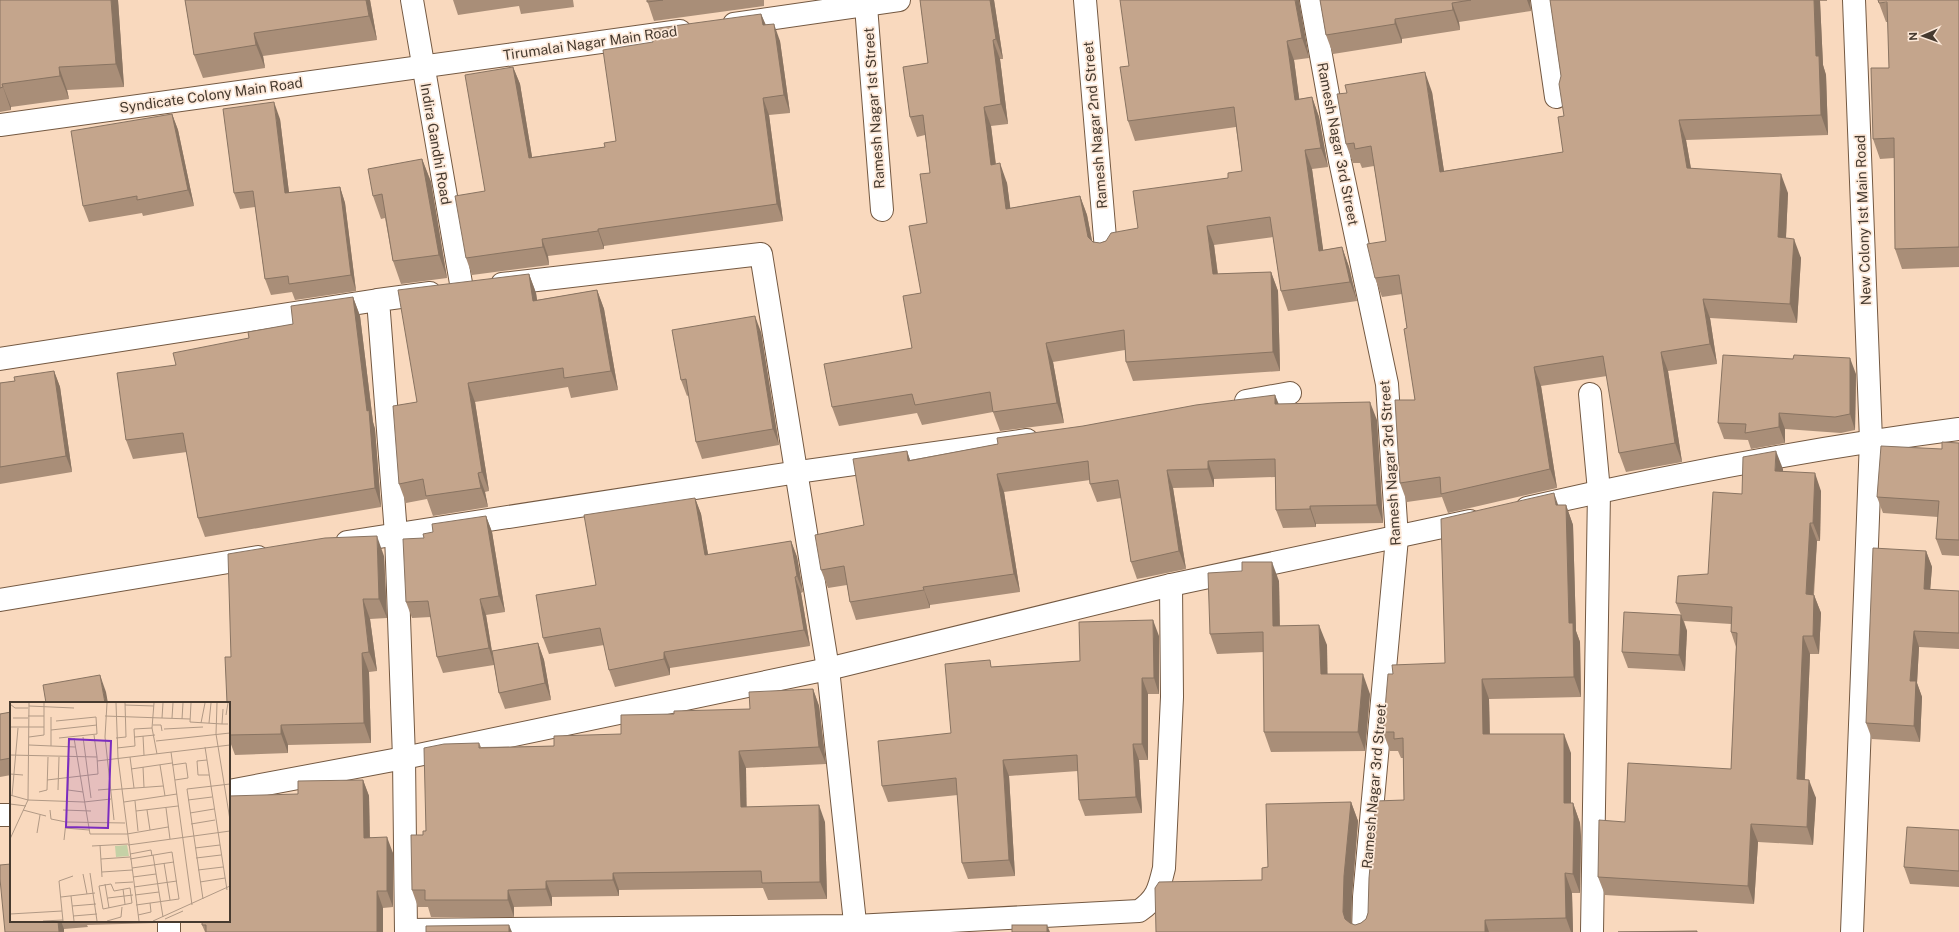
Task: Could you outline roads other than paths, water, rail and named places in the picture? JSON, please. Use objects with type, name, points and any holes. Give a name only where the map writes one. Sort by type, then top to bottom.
[{"type":"street","name":"Indira Gandhi Road","points":[[412,0],[462,288]]},
{"type":"street","name":"Tirumalai Nagar Main Road","points":[[423,65],[866,6],[899,0]]},
{"type":"street","name":"Ramesh Nagar 2nd Street","points":[[1085,0],[1106,250]]},
{"type":"street","name":"Ramesh Nagar 3rd Street","points":[[1311,0],[1340,161],[1387,384],[1397,538],[1364,897],[1363,932]]},
{"type":"street","points":[[1542,0],[1556,97]]},
{"type":"street","name":"New Colony 1st Main Road","points":[[1852,932],[1871,440],[1854,0]]},
{"type":"street","name":"Ramesh Nagar 1st Street","points":[[866,6],[882,210]]},
{"type":"street","name":"Syndicate Colony Main Road","points":[[0,125],[423,65]]},
{"type":"street","points":[[0,359],[462,288],[762,254],[798,472],[828,669],[855,929]]},
{"type":"street","points":[[378,300],[396,534],[404,758],[406,931],[855,929],[1139,911],[1150,904],[1159,890],[1164,868],[1172,697],[1171,585]]},
{"type":"street","points":[[1228,405],[1290,393]]},
{"type":"street","points":[[1590,394],[1599,491],[1592,932]]},
{"type":"street","points":[[230,791],[404,758],[828,669],[1171,585],[1397,538],[1599,491],[1871,440],[1959,429]]},
{"type":"street","points":[[326,545],[798,472],[1048,437]]},
{"type":"street","points":[[0,600],[279,553]]}]
